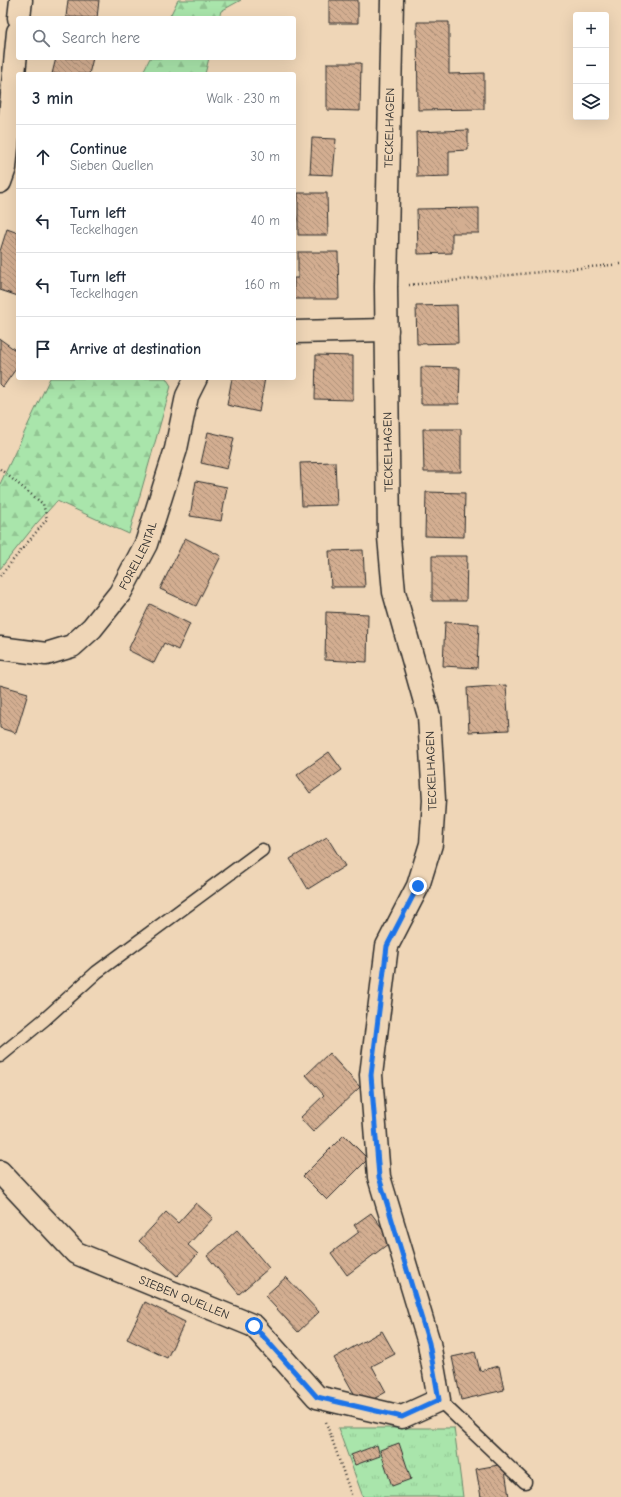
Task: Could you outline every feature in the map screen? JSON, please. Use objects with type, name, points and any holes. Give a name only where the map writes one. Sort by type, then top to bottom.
[{"type":"street","points":[[19,16],[21,0]]},
{"type":"street","name":"TECKELHAGEN","points":[[392,0],[386,287],[389,537],[394,592],[429,716],[434,800],[431,844],[418,886],[387,946],[371,1075],[379,1177],[429,1343],[439,1400]]},
{"type":"street","points":[[0,182],[6,168],[16,55]]},
{"type":"street","points":[[296,332],[387,330]]},
{"type":"street","name":"FORELLENTAL","points":[[0,648],[46,654],[72,646],[92,628],[120,593],[146,544],[176,449],[187,396],[195,380]]},
{"type":"street","name":"SIEBEN QUELLEN","points":[[0,1172],[76,1253],[254,1326],[317,1397]]},
{"type":"street","points":[[317,1397],[402,1417],[439,1400]]},
{"type":"lane","points":[[0,1056],[45,1019],[97,972],[262,850]]},
{"type":"lane","points":[[439,1400],[525,1482]]},
{"type":"path","points":[[386,287],[621,264]]},
{"type":"path","points":[[0,469],[43,504],[47,519],[0,576]]},
{"type":"path","points":[[317,1397],[352,1497]]},
{"type":"green space","points":[[178,0],[241,0],[221,11],[220,16],[170,16]]},
{"type":"green space","points":[[149,60],[208,60],[206,72],[143,72]]},
{"type":"green space","points":[[49,380],[167,380],[171,386],[129,534],[57,501],[36,524],[0,569],[0,484]]},
{"type":"green space","points":[[338,1428],[454,1428],[463,1497],[363,1497]]},
{"type":"building","points":[[68,0],[99,0],[97,16],[66,16]]},
{"type":"building","points":[[329,0],[358,0],[358,23],[329,23]]},
{"type":"building","points":[[417,22],[449,22],[449,74],[484,73],[484,109],[418,110]]},
{"type":"building","points":[[56,60],[92,60],[90,72],[52,72]]},
{"type":"building","points":[[327,63],[361,63],[360,111],[327,110]]},
{"type":"building","points":[[468,130],[468,150],[449,151],[449,176],[417,177],[416,132]]},
{"type":"building","points":[[312,138],[336,139],[333,175],[310,174]]},
{"type":"building","points":[[298,193],[327,193],[328,235],[298,235]]},
{"type":"building","points":[[479,208],[479,233],[452,233],[452,253],[418,254],[417,209]]},
{"type":"building","points":[[7,229],[16,232],[16,295],[0,290],[0,251]]},
{"type":"building","points":[[298,252],[338,252],[339,299],[296,299],[296,278],[298,278]]},
{"type":"building","points":[[457,305],[458,343],[417,344],[416,306]]},
{"type":"building","points":[[0,339],[16,351],[16,369],[3,387],[0,384]]},
{"type":"building","points":[[316,355],[353,356],[353,400],[315,399]]},
{"type":"building","points":[[421,367],[460,368],[459,404],[421,404]]},
{"type":"building","points":[[232,380],[265,380],[259,412],[227,405]]},
{"type":"building","points":[[423,429],[461,429],[461,472],[424,472]]},
{"type":"building","points":[[208,432],[234,438],[227,469],[201,463]]},
{"type":"building","points":[[335,462],[337,505],[302,506],[300,463]]},
{"type":"building","points":[[196,481],[227,487],[221,521],[190,516]]},
{"type":"building","points":[[426,492],[465,493],[464,537],[425,536]]},
{"type":"building","points":[[185,538],[221,556],[196,606],[160,589]]},
{"type":"building","points":[[363,550],[365,587],[331,587],[329,551]]},
{"type":"building","points":[[432,556],[467,556],[466,601],[432,601]]},
{"type":"building","points":[[150,604],[190,624],[178,650],[164,643],[154,663],[128,650]]},
{"type":"building","points":[[326,612],[368,614],[367,662],[325,660]]},
{"type":"building","points":[[445,622],[479,624],[477,668],[443,666]]},
{"type":"building","points":[[0,685],[28,693],[16,733],[0,728]]},
{"type":"building","points":[[506,685],[509,730],[469,732],[467,688]]},
{"type":"building","points":[[329,752],[342,770],[310,793],[297,775]]},
{"type":"building","points":[[327,837],[345,866],[308,889],[290,859]]},
{"type":"building","points":[[329,1053],[360,1087],[313,1132],[300,1118],[324,1095],[306,1075]]},
{"type":"building","points":[[344,1135],[368,1159],[327,1200],[303,1176]]},
{"type":"building","points":[[196,1203],[213,1218],[188,1245],[198,1254],[177,1276],[139,1241],[166,1212],[178,1223]]},
{"type":"building","points":[[371,1213],[392,1241],[347,1275],[331,1253],[359,1232],[354,1225]]},
{"type":"building","points":[[237,1230],[269,1268],[239,1294],[207,1256]]},
{"type":"building","points":[[286,1277],[319,1312],[298,1332],[265,1296]]},
{"type":"building","points":[[145,1302],[185,1322],[167,1358],[127,1339]]},
{"type":"building","points":[[382,1331],[395,1354],[372,1366],[386,1392],[361,1406],[334,1358]]},
{"type":"building","points":[[475,1352],[480,1371],[499,1366],[504,1390],[461,1400],[452,1357]]},
{"type":"building","points":[[399,1443],[411,1479],[392,1486],[380,1450]]},
{"type":"building","points":[[377,1445],[380,1456],[355,1465],[351,1455]]},
{"type":"building","points":[[504,1464],[509,1497],[481,1497],[476,1469]]},
{"type":"route","points":[[254,1326],[317,1397],[402,1417],[439,1400],[429,1343],[379,1177],[371,1075],[387,946],[418,886]]}]
